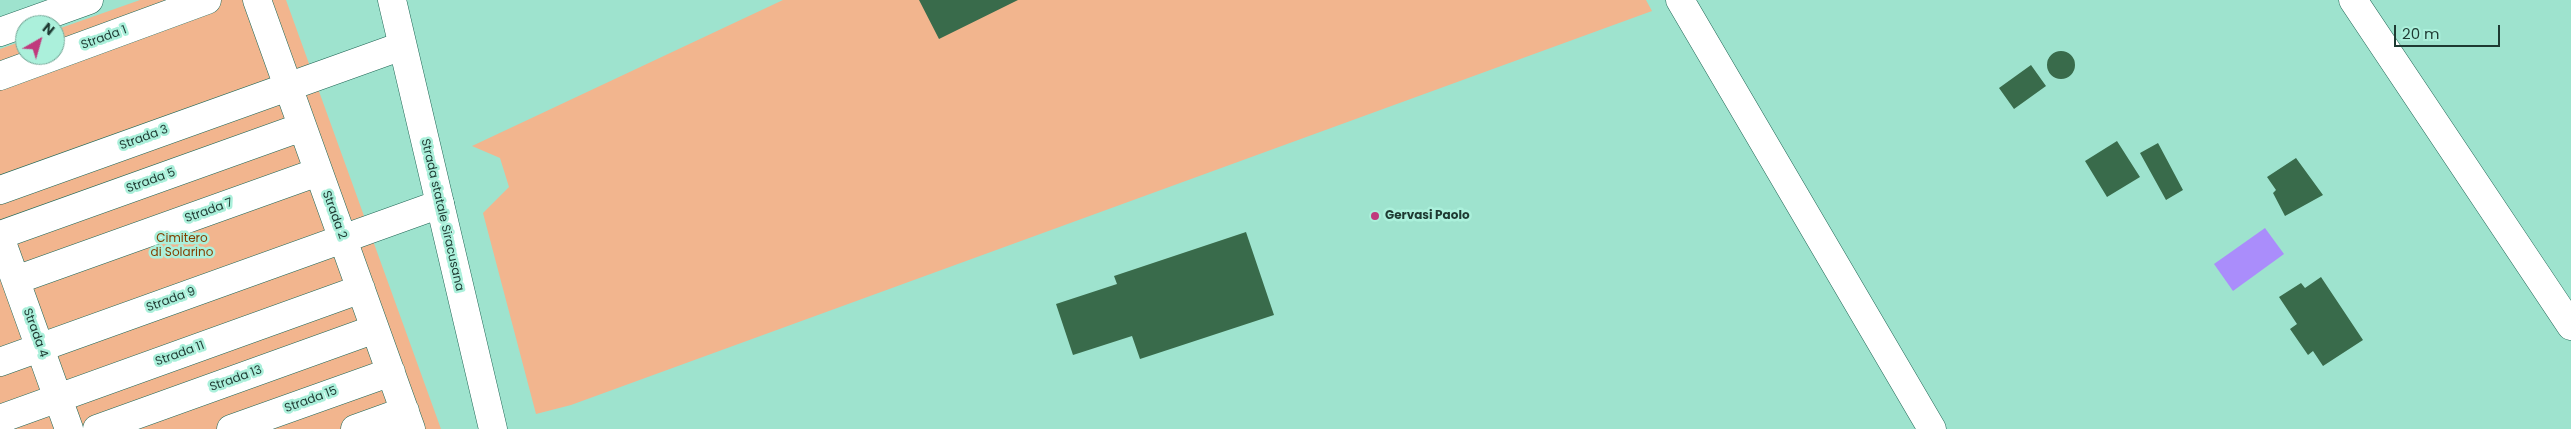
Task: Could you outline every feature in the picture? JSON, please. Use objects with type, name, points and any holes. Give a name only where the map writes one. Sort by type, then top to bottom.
[{"type":"street","points":[[0,32],[89,0]]},
{"type":"street","name":"Strada 1","points":[[0,76],[207,0]]},
{"type":"street","name":"Strada 2","points":[[257,0],[408,420]]},
{"type":"street","name":"Strada statale Siracusana","points":[[392,0],[493,429]]},
{"type":"street","points":[[1680,0],[1932,429]]},
{"type":"street","points":[[2353,0],[2571,326]]},
{"type":"street","name":"Strada 3","points":[[0,190],[402,46]]},
{"type":"street","name":"Strada 5","points":[[0,236],[302,127]]},
{"type":"street","name":"Strada 7","points":[[16,280],[318,172]]},
{"type":"street","name":"Strada 9","points":[[0,362],[440,204]]},
{"type":"street","name":"Strada 4","points":[[0,236],[70,429]]},
{"type":"street","name":"Strada 11","points":[[0,419],[361,289]]},
{"type":"street","name":"Strada 13","points":[[97,429],[375,329]]},
{"type":"street","name":"Strada 15","points":[[231,429],[391,372]]},
{"type":"street","points":[[355,429],[408,420]]},
{"type":"green space","name":"Cimitero di Solarino","points":[[140,0],[286,0],[441,429],[0,429],[0,49],[15,44],[15,65],[65,65],[65,26]]},
{"type":"green space","points":[[783,0],[1646,0],[1652,11],[571,405],[536,414],[483,213],[509,187],[500,158],[472,146]]},
{"type":"shaded area","points":[[2265,228],[2284,254],[2233,291],[2214,264]]},
{"type":"building","points":[[919,0],[1018,0],[939,39]]},
{"type":"building","points":[[2061,51],[2071,55],[2075,65],[2071,75],[2061,79],[2051,75],[2047,65],[2051,55]]},
{"type":"building","points":[[2031,65],[2046,86],[2014,109],[1999,88]]},
{"type":"building","points":[[2117,141],[2140,177],[2107,197],[2085,161]]},
{"type":"building","points":[[2158,143],[2183,190],[2166,200],[2140,153]]},
{"type":"building","points":[[2296,158],[2323,195],[2285,216],[2273,193],[2276,190],[2267,177]]},
{"type":"building","points":[[1246,232],[1274,315],[1140,359],[1132,336],[1073,355],[1056,304],[1117,284],[1114,276]]},
{"type":"building","points":[[2321,277],[2363,340],[2323,366],[2313,351],[2308,355],[2290,329],[2297,324],[2279,297],[2301,283],[2305,288]]},
{"type":"place","name":"Gervasi Paolo","points":[[1375,216]]}]
